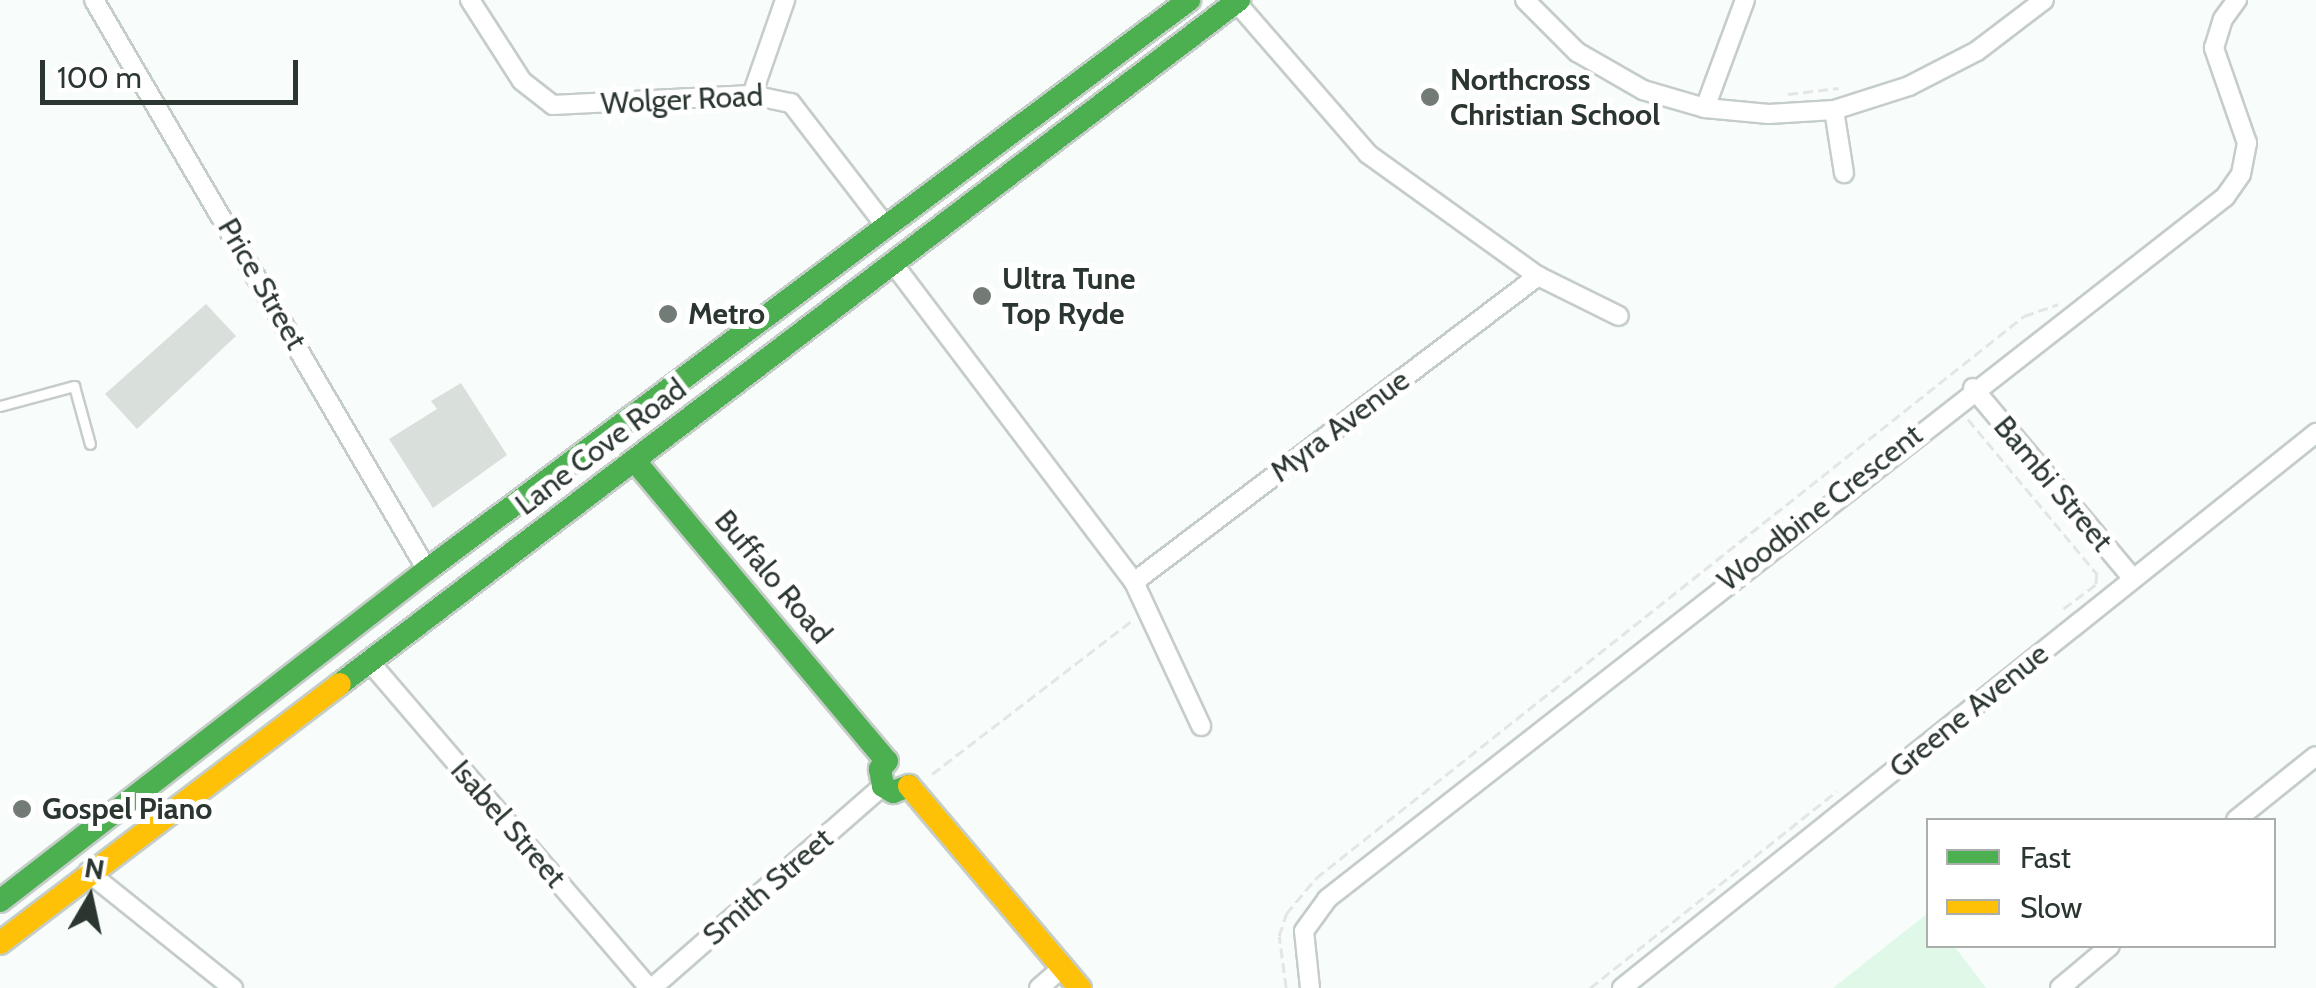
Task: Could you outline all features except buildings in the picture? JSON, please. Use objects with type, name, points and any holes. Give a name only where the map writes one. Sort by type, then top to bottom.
[{"type":"main road","name":"Lane Cove Road","points":[[0,901],[427,570],[1190,0]]},
{"type":"main road","name":"Lane Cove Road","points":[[0,943],[88,872],[1238,1]]},
{"type":"main road","name":"Buffalo Road","points":[[612,434],[887,761]]},
{"type":"main road","points":[[908,786],[892,792],[883,786],[879,775],[887,761],[902,759],[910,766],[908,786],[1080,988]]},
{"type":"street","name":"Price Street","points":[[94,0],[427,570]]},
{"type":"street","name":"Wolger Road","points":[[470,0],[522,81],[553,105],[752,95],[792,103],[886,226]]},
{"type":"street","points":[[752,95],[785,0]]},
{"type":"street","points":[[1525,0],[1547,28],[1610,74],[1706,108],[1834,110],[1940,72],[2044,0]]},
{"type":"street","points":[[1706,108],[1745,0]]},
{"type":"street","name":"Woodbine Crescent","points":[[1310,988],[1304,931],[1327,899],[2234,186],[2247,158],[2244,124],[2220,78],[2214,48],[2223,18],[2237,0]]},
{"type":"street","points":[[1238,1],[1368,154],[1538,276],[1618,316]]},
{"type":"street","points":[[1834,110],[1844,173]]},
{"type":"street","points":[[892,262],[1134,582],[1144,611],[1201,726]]},
{"type":"street","name":"Myra Avenue","points":[[1134,582],[1538,276]]},
{"type":"street","name":"Bambi Street","points":[[1973,388],[2133,580]]},
{"type":"street","name":"Greene Avenue","points":[[1622,988],[2316,434]]},
{"type":"street","name":"Isabel Street","points":[[368,660],[651,988]]},
{"type":"street","points":[[2238,818],[2316,756]]},
{"type":"street","name":"Smith Street","points":[[651,988],[883,786]]},
{"type":"street","points":[[88,872],[234,988]]},
{"type":"street","points":[[2060,988],[2108,948]]},
{"type":"street","points":[[1039,988],[1063,967]]},
{"type":"lane","points":[[0,406],[74,386],[90,444]]},
{"type":"path","points":[[1771,96],[1844,88]]},
{"type":"path","points":[[1286,988],[1277,958],[1280,936],[1286,914],[1316,878],[2024,316]]},
{"type":"path","points":[[1967,420],[2097,574],[2096,584],[2061,611]]},
{"type":"path","points":[[932,774],[1144,611]]},
{"type":"path","points":[[1590,988],[1837,791]]},
{"type":"green space","points":[[1926,915],[1926,948],[1956,948],[1986,988],[1833,988]]},
{"type":"traffic: fast","points":[[0,901],[427,570],[1189,0]]},
{"type":"traffic: fast","points":[[340,684],[1239,0]]},
{"type":"traffic: fast","points":[[634,460],[887,761]]},
{"type":"traffic: fast","points":[[887,761],[880,769],[883,786],[893,792],[909,786]]},
{"type":"traffic: slow","points":[[0,943],[340,684]]},
{"type":"traffic: slow","points":[[909,786],[1080,988]]},
{"type":"place","name":"Northcross Christian School","points":[[1430,97]]},
{"type":"place","name":"Ultra Tune Top Ryde","points":[[982,296]]},
{"type":"place","name":"Metro","points":[[668,314]]},
{"type":"place","name":"Gospel Piano","points":[[22,809]]}]
